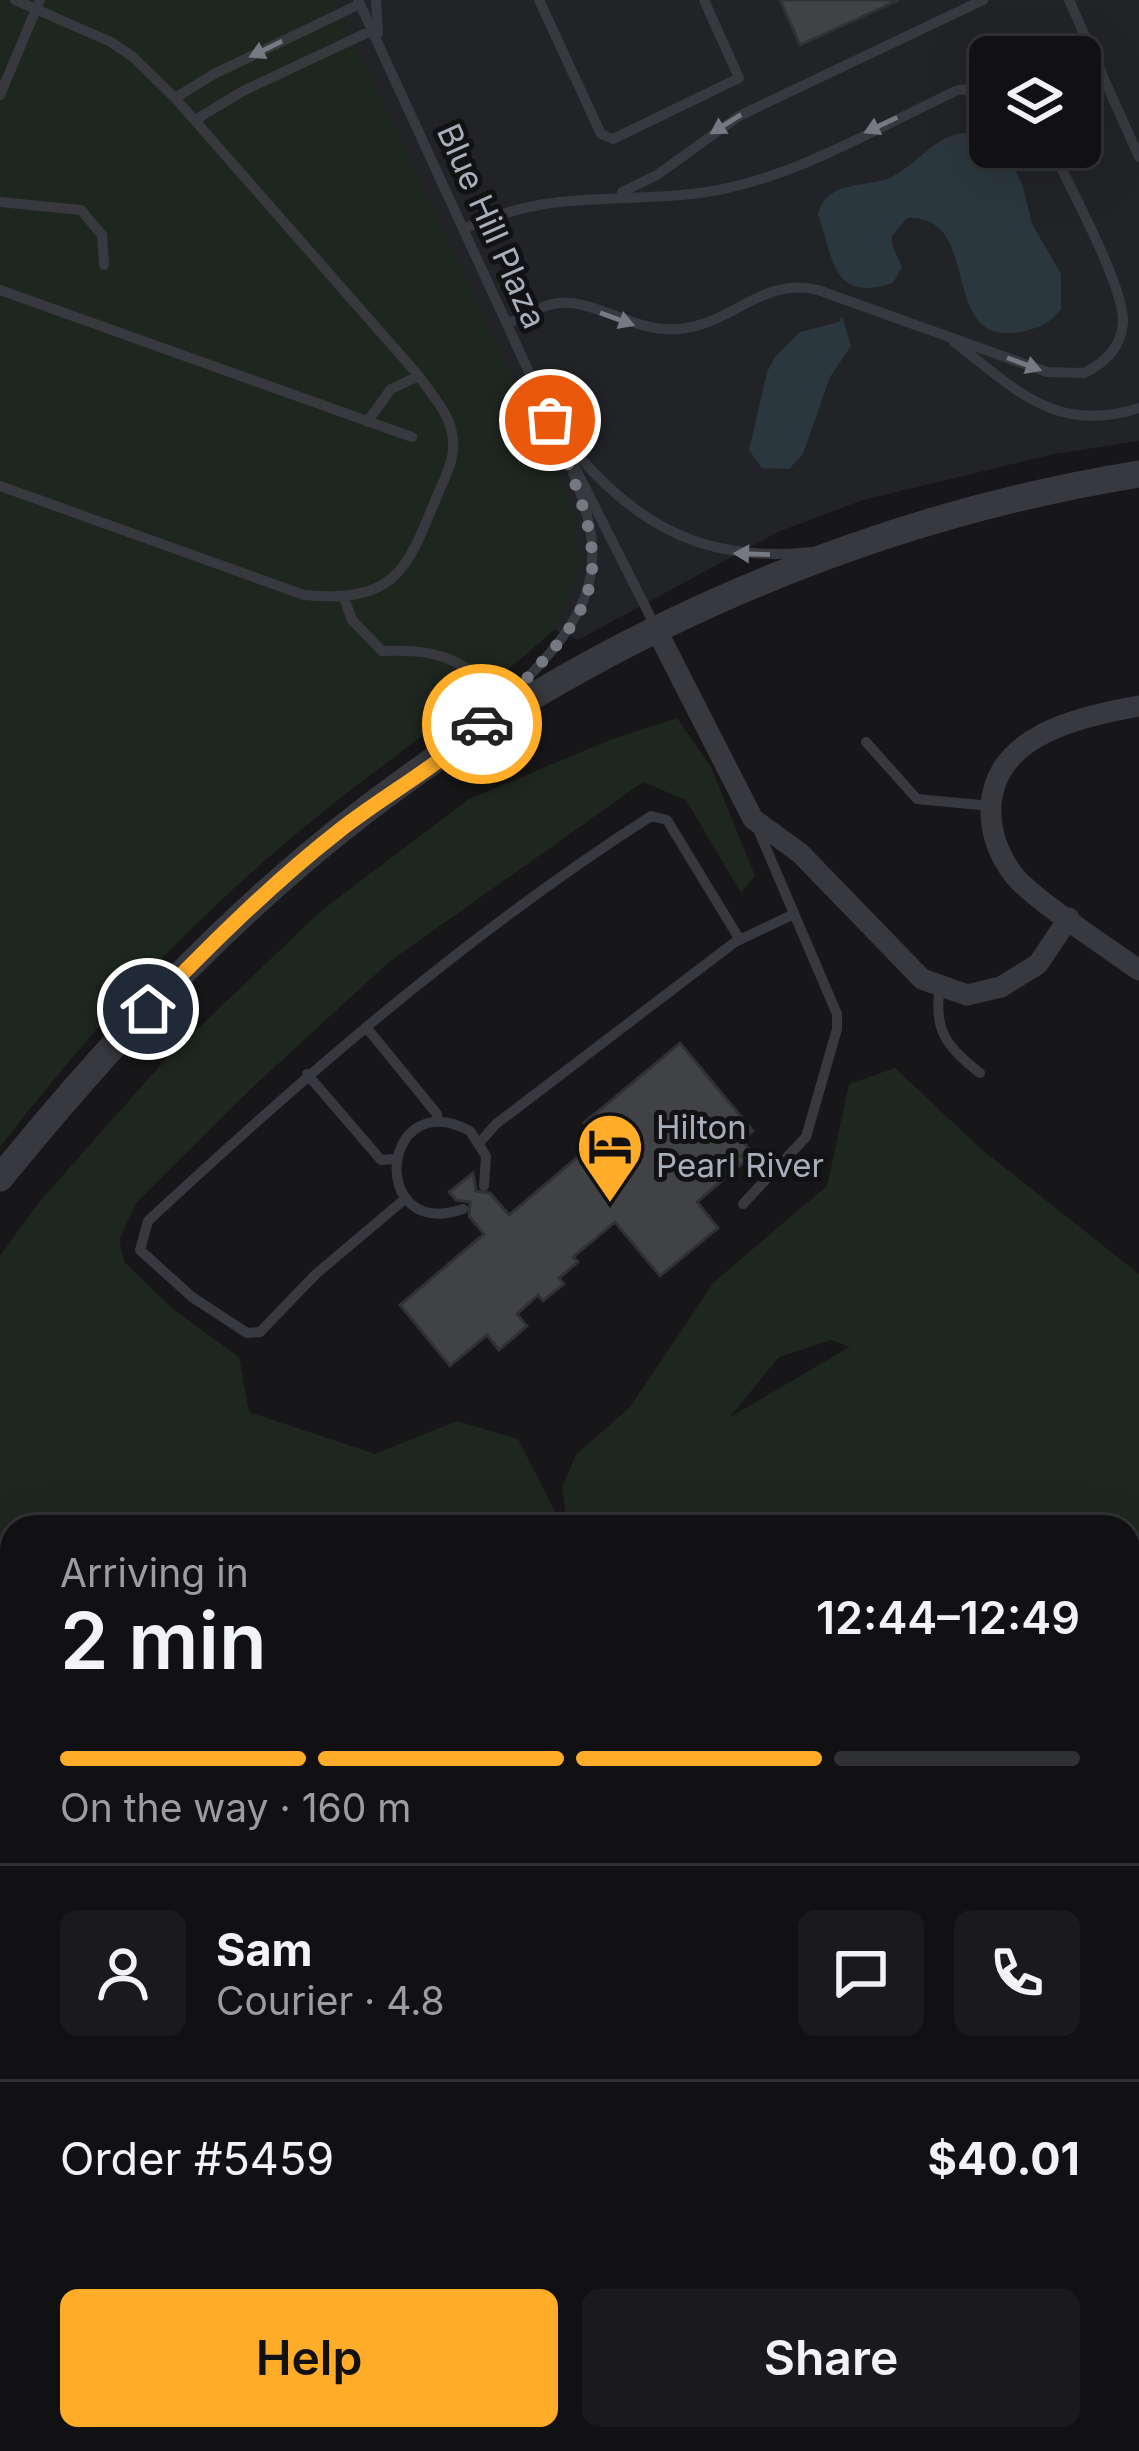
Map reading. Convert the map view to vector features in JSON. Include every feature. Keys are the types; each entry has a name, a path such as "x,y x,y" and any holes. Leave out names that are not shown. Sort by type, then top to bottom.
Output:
{"street":[{"path":"0,1178 114,1045 220,936 336,833 463,743 656,629 764,581 976,509 1139,474"},
{"path":"656,629 753,819 800,853 922,979 967,995 1001,987 1038,964 1069,918"},
{"path":"1135,958 1014,877 990,829 1000,766 1018,747 1053,730 1139,706"}],"lane":[{"path":"0,486 304,595 344,598 374,591 399,576 453,457 452,427 419,376 175,98 111,42 38,4 15,0"},
{"name":"Blue Hill Plaza","path":"376,0 384,54"},
{"path":"539,0 601,134 613,139 739,78 704,0"},
{"path":"593,198 643,184 739,116 982,0"},
{"path":"1070,0 1139,157"},
{"path":"175,98 359,2"},
{"name":"Blue Hill Plaza","path":"359,2 550,420 594,539 592,579 569,631 463,743"},
{"path":"0,95 38,4"},
{"path":"195,120 243,91 374,30"},
{"path":"230,67 243,91"},
{"path":"464,229 518,206 681,194 742,184 791,167 958,89 969,89"},
{"path":"507,324 554,304 569,303 638,327 679,329 718,320 767,292 793,285 1059,375 1096,368 1115,348 1123,319 1121,305 1060,168"},
{"path":"0,202 81,210 101,236 104,266"},
{"path":"0,290 412,437"},
{"path":"935,332 1010,389 1044,407 1097,416 1139,408"},
{"path":"367,422 391,388 419,376"},
{"name":"Blue Hill Plaza","path":"550,420 615,493 692,542 759,555 868,543"},
{"name":"Blue Hill Plaza","path":"550,420 656,629"},
{"path":"344,598 352,620 382,651 429,650 449,655 479,676 482,704 463,743"},
{"path":"866,742 917,799 991,806"},
{"path":"406,1198 316,1274 260,1332 247,1333 192,1297 140,1250 148,1221 307,1074 558,876 652,815 667,820 740,940"},
{"path":"743,1204 806,1137 837,1029 837,1014 753,819"},
{"path":"480,1142 496,1124 740,940 794,914"},
{"path":"940,987 935,1015 944,1041 980,1072"},
{"path":"366,1028 438,1121"},
{"path":"307,1074 380,1160 394,1159"},
{"path":"463,1209 433,1214 406,1198 398,1186 394,1159 413,1131 438,1121 456,1124 480,1142 486,1156 484,1186"}],"shaded area":[{"path":"0,0 335,0 571,502 577,553 569,597 554,630 327,809 214,907 103,1022 0,1147"},
{"path":"281,0 1139,0 1139,441 1054,454 863,500 778,532 578,640 548,627"},
{"path":"969,134 969,168 1014,168 1023,186 1032,224 1061,274 1061,309 1038,327 994,331 978,320 946,236 931,222 907,218 892,236 902,267 893,283 857,287 846,282 832,261 818,215 829,196 889,178 952,136"},
{"path":"842,316 851,346 830,377 803,454 789,469 762,468 749,450 767,372 800,332 839,322"},
{"path":"677,718 711,767 755,876 741,893 686,800 643,782 389,962 136,1203 119,1240 125,1263 173,1309 239,1357 249,1412 375,1454 457,1421 518,1439 556,1515 0,1515 0,1256 40,1201 165,1060 321,911 469,799 610,740"},
{"path":"895,1068 981,1149 1139,1274 1139,1515 566,1515 562,1487 576,1455 630,1407 714,1282 827,1186 849,1084","holes":["831,1340 850,1347 730,1417 779,1357"]}],"building":[{"path":"780,0 899,0 800,45"},
{"name":"Hilton Pearl River","path":"680,1043 753,1131 742,1140 749,1149 741,1156 745,1161 697,1202 718,1228 660,1276 615,1222 573,1257 578,1262 559,1278 564,1284 543,1301 538,1295 517,1314 527,1326 499,1350 487,1335 450,1366 400,1305 484,1234 469,1216 470,1202 456,1200 449,1192 473,1173 476,1191 490,1193 509,1215 598,1140 584,1123"}],"way so far":[{"path":"482,724 569,631 592,579 595,560 590,518 550,420"}],"place":[{"name":"Hilton Pearl River","path":"610,1205"}],"route":[{"path":"148,1009 297,866 482,724"}]}
